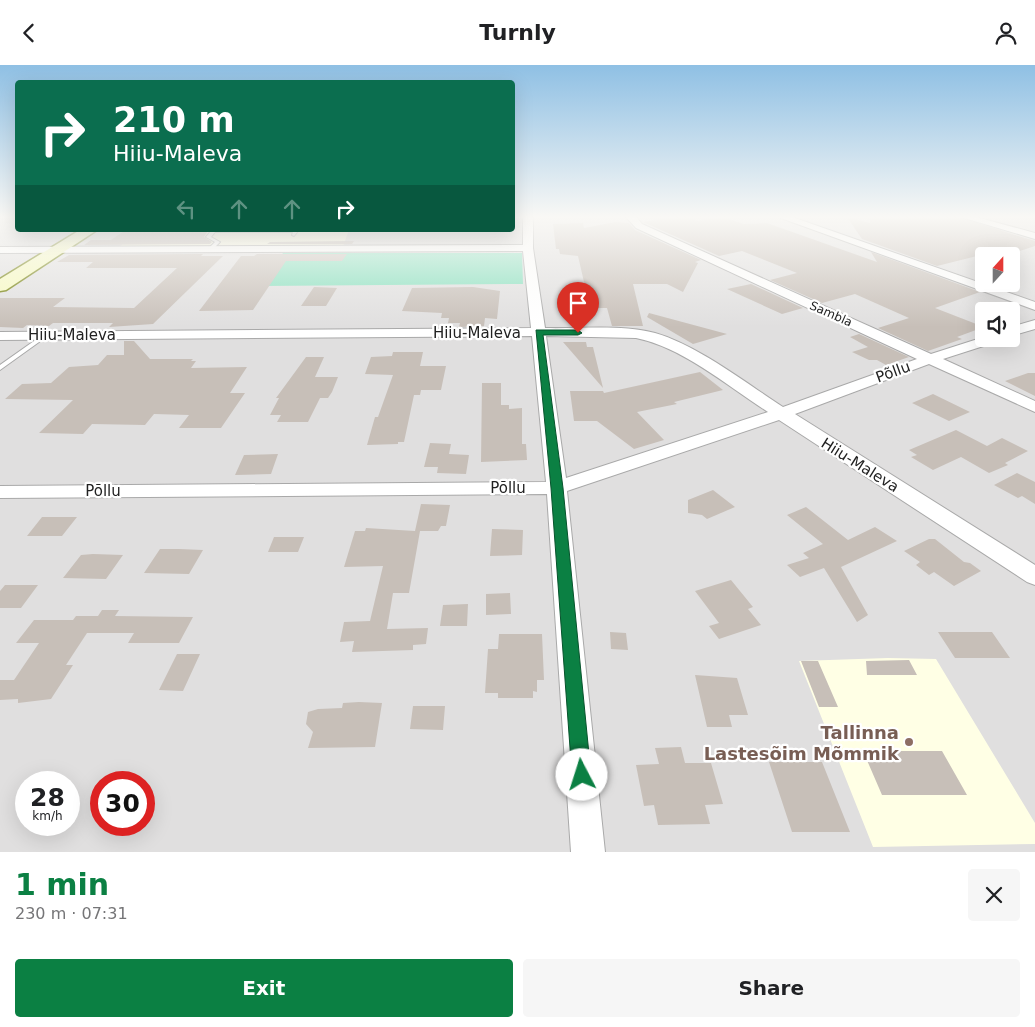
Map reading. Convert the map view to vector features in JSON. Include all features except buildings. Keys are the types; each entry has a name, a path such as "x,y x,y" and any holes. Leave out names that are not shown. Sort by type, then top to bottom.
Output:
{"street":[{"path":"0,286 51,254"},
{"path":"529,254 557,488 588,852"},
{"name":"Sambla","path":"700,254 1035,407"},
{"path":"888,254 1035,305"},
{"path":"1020,329 1035,324"},
{"name":"Hiiu-Maleva","path":"0,336 539,332 636,334 652,337 681,349 1035,576"},
{"name":"Põllu","path":"0,492 557,488 780,414 975,344"}],"lane":[{"path":"0,368 44,336"}],"shaded area":[{"path":"0,254 975,254 975,293 1020,293 1020,254 1035,254 1035,852 0,852"},
{"name":"Tallinna Lastesõim Mõmmik","path":"888,658 936,659 1035,823 1035,844 873,847 799,661"}],"green space":[{"path":"282,254 522,254 523,284 260,286"}],"place":[{"name":"Tallinna Lastesõim Mõmmik","path":"909,742"}],"route":[{"path":"578,333 539,332 557,488 582,775"}]}
